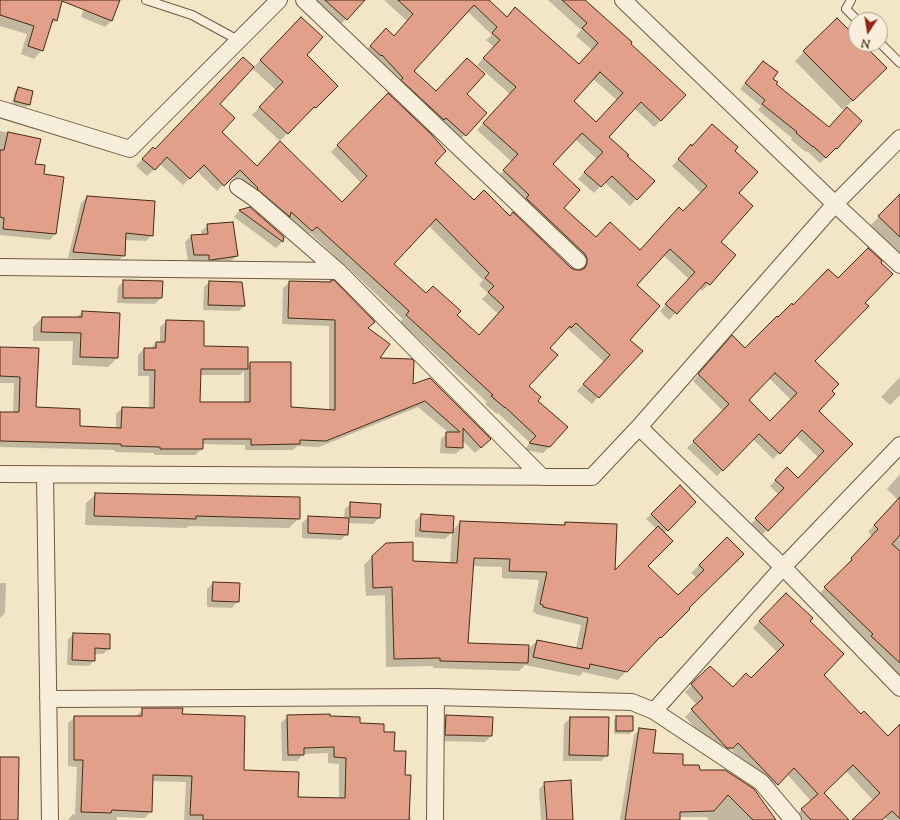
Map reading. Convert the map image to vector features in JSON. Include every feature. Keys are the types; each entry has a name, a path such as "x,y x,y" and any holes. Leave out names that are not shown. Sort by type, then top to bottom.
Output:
{"street":[{"path":"0,109 130,149 279,0"},
{"path":"304,0 578,261"},
{"path":"622,0 900,265"},
{"path":"0,474 592,477 639,427 835,204 900,138"},
{"path":"238,187 254,198 338,271 542,476"},
{"path":"0,267 338,271"},
{"path":"639,427 783,567 900,688"},
{"path":"654,711 783,567 900,445"},
{"path":"45,474 50,820"},
{"path":"48,699 436,697 632,702 654,711 761,782 793,820"},
{"path":"435,820 436,697"}],"lane":[{"path":"146,0 192,14 238,40"},
{"path":"849,12 846,9 851,0"},
{"path":"888,51 900,63"}],"building":[{"path":"0,0 120,0 112,21 62,1 57,21 53,19 43,51 28,46 34,26 0,15"},
{"path":"325,0 365,0 347,20"},
{"path":"398,0 489,0 507,17 515,7 579,64 598,43 582,28 587,23 562,0 585,0 632,42 631,44 686,95 661,121 641,102 609,137 629,155 627,156 655,181 637,200 612,176 601,187 584,172 603,152 582,133 553,164 580,190 564,208 596,237 610,222 640,250 679,207 683,211 707,186 678,159 712,124 738,147 735,151 758,172 739,193 753,206 721,242 736,255 710,285 706,282 677,314 665,304 695,272 670,249 637,285 660,306 630,340 643,351 599,398 583,384 610,355 576,323 571,328 570,326 550,348 558,355 529,386 541,397 538,401 568,427 550,447 529,443 536,436 491,396 493,395 406,315 409,311 317,227 312,231 291,212 290,217 257,189 258,188 240,170 224,186 204,165 190,179 167,157 155,170 142,159 153,147 155,149 243,57 254,67 220,104 235,118 222,132 257,166 280,141 342,202 367,176 337,145 388,93 430,133 446,151 435,163 474,200 484,190 510,216 513,212 571,268 581,270 585,268 587,258 585,254 526,198 529,195 503,170 518,154 483,123 516,87 483,58 500,40 492,33 497,27 474,5 414,71 436,91 467,58 485,74 467,94 487,113 466,136 446,118 444,120 401,80 403,78 382,55 381,56 370,46 386,28 394,36 413,14","holes":["600,72 623,93 596,122 574,101","436,219 489,273 485,278 494,286 488,292 504,307 479,335 457,315 461,311 433,286 426,293 394,264"]},
{"path":"301,17 323,37 307,55 338,86 316,108 314,107 288,134 259,107 283,82 260,60"},
{"path":"837,18 848,29 848,52 871,52 887,68 853,101 803,51"},
{"path":"763,61 778,72 773,79 778,82 776,84 829,127 847,107 862,121 837,149 836,148 826,158 762,104 765,100 745,83"},
{"path":"18,87 33,91 30,105 14,101"},
{"path":"8,132 41,139 35,164 45,165 44,174 64,177 56,234 3,229 4,218 0,217 0,150 4,150"},
{"path":"900,194 900,237 878,216"},
{"path":"87,196 155,201 153,236 126,233 125,256 73,252"},
{"path":"250,207 284,237 283,242 239,210"},
{"path":"233,222 238,256 209,260 209,255 194,255 191,235 208,234 207,224"},
{"path":"868,248 893,274 865,303 869,306 815,361 839,384 832,391 835,394 819,411 853,444 768,531 755,518 784,488 775,480 787,467 798,478 824,451 802,430 780,454 759,434 723,471 693,441 729,404 698,374 732,335 745,348 777,316 778,317 792,303 793,305 828,269 838,278","holes":["775,373 797,393 770,421 749,400"]},
{"path":"123,280 163,281 162,298 123,298"},
{"path":"331,280 334,280 375,322 368,328 390,344 380,358 412,359 414,361 413,384 430,378 491,439 481,448 463,428 463,448 446,447 446,432 460,432 425,401 326,441 300,440 300,444 251,445 251,439 203,439 203,449 160,449 160,447 121,446 121,444 0,441 0,412 19,412 20,377 0,376 0,347 39,348 36,407 80,409 80,426 121,428 122,407 154,408 155,370 144,370 144,348 156,348 156,342 165,342 166,320 204,321 204,346 248,347 248,369 201,369 200,402 250,402 250,362 291,362 291,407 335,410 335,320 288,318 289,281 331,282"},
{"path":"209,281 242,282 245,306 208,305"},
{"path":"82,311 120,313 118,358 80,357 81,333 41,332 42,317 82,317"},
{"path":"680,485 696,502 668,531 651,514"},
{"path":"95,493 300,497 300,519 196,516 196,519 94,516"},
{"path":"900,497 900,535 892,544 900,551 900,663 871,636 873,634 824,587 852,560 851,558 878,529 874,525"},
{"path":"350,502 381,504 380,518 350,517"},
{"path":"421,514 454,516 453,533 420,531"},
{"path":"308,516 349,518 348,535 308,533"},
{"path":"460,521 565,525 565,522 617,524 615,570 658,526 673,541 648,566 678,595 704,570 699,565 727,537 744,554 661,638 660,637 627,672 590,664 589,669 533,657 537,640 582,649 588,618 543,607 543,605 540,604 547,572 509,571 510,559 474,558 468,643 529,645 528,663 440,661 440,658 394,659 392,587 373,588 372,556 386,543 413,542 413,561 457,563"},
{"path":"213,582 240,583 239,602 212,601"},
{"path":"786,593 813,618 810,621 844,654 824,675 861,714 864,711 888,736 900,724 900,819 892,811 882,820 852,820 880,793 853,765 824,793 849,820 811,820 801,809 818,794 794,768 778,785 738,743 733,748 727,748 691,709 703,698 691,684 710,666 733,687 746,673 751,678 784,645 759,621"},
{"path":"73,633 110,634 110,649 95,648 95,661 72,660"},
{"path":"142,708 183,708 182,714 245,716 244,770 299,772 298,797 345,798 346,758 334,757 334,747 304,748 304,755 288,755 287,715 330,714 330,716 360,717 360,723 384,724 384,732 395,732 394,751 406,751 405,775 411,775 409,820 203,820 203,815 190,815 192,776 153,775 152,812 112,810 111,813 81,812 83,760 74,760 74,716 142,716"},
{"path":"446,715 493,717 492,736 445,735"},
{"path":"616,716 633,716 633,731 616,731"},
{"path":"570,717 609,717 608,756 569,755"},
{"path":"639,728 656,730 653,753 683,754 683,765 699,765 700,770 725,770 754,789 776,820 753,820 728,795 714,811 680,812 680,820 625,820"},
{"path":"0,757 19,757 18,820 0,820"},
{"path":"571,780 573,820 547,820 544,782"}]}
